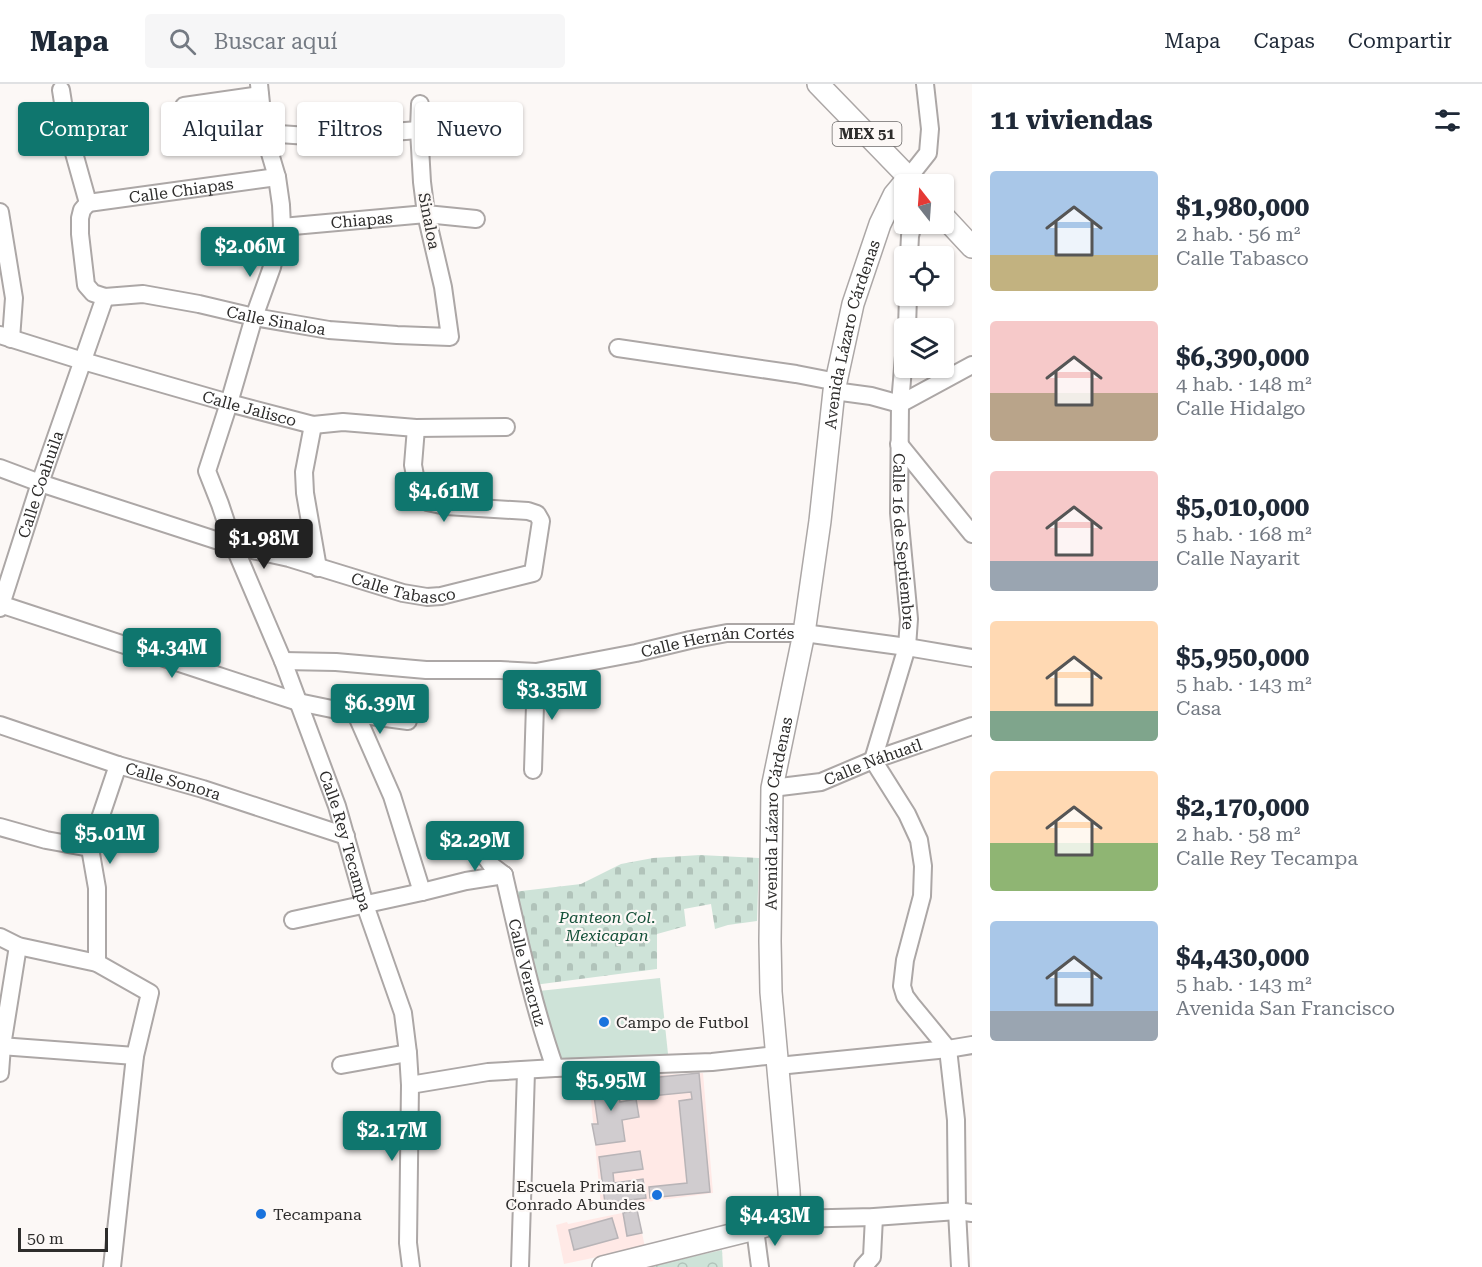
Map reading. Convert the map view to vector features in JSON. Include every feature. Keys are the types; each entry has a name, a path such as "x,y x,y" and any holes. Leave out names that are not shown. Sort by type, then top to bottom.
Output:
{"main road":[{"name":"MEX 51","path":"818,84 905,174"},
{"name":"Avenida Lázaro Cárdenas","path":"789,1219 789,1191 771,992 772,788 804,633 836,387 853,304 880,224 894,195"},
{"name":"Avenida Lázaro Cárdenas","path":"880,224 894,214"},
{"path":"954,228 972,247"},
{"path":"603,1267 633,1263 789,1219"}],"street":[{"path":"916,174 928,153 930,129 925,84"},
{"path":"62,90 67,128 88,203 82,210 80,218 86,285 93,293 105,297 83,362"},
{"path":"203,102 260,90"},
{"path":"285,134 323,137 415,130"},
{"name":"Calle Rey Tecampa","path":"271,156 277,177 282,227 272,267 254,317 207,471 234,546 283,661 337,806 365,905 403,1013 410,1085 408,1243 411,1267"},
{"name":"Sinaloa","path":"420,156 426,214 443,287 450,337"},
{"name":"Calle Chiapas","path":"88,203 277,177"},
{"path":"0,212 14,298 5,337"},
{"name":"Chiapas","path":"282,227 426,214 476,219"},
{"name":"Calle Sinaloa","path":"105,297 143,294 329,330 450,337"},
{"name":"Calle Jalisco","path":"5,337 83,362 313,425 343,422 416,428 506,427"},
{"path":"618,348 796,374 900,404 972,365"},
{"name":"Calle Coahuila","path":"0,606 83,362"},
{"name":"Calle 16 de Septiembre","path":"873,760 907,646 909,619 899,513 902,378"},
{"path":"313,425 304,472 305,493 318,568"},
{"name":"Calle Tabasco","path":"0,468 234,546 289,558 403,593 427,597 441,596 533,573 541,521 537,514 528,511 446,506 427,502 417,486 413,465 416,428"},
{"path":"899,444 972,534"},
{"path":"0,606 298,702 356,714 408,721"},
{"name":"Calle Hernán Cortés","path":"283,661 336,662 426,670 536,672 727,633 804,633 907,646 972,658"},
{"path":"533,770 536,672"},
{"path":"356,714 392,796 422,892"},
{"name":"Calle Sonora","path":"0,725 118,765 203,789 346,836"},
{"name":"Calle Náhuatl","path":"772,788 820,782 873,760 972,726"},
{"path":"873,760 908,814 919,840 923,866 922,896 905,960 902,986 905,996 948,1048 964,1212 960,1267"},
{"path":"97,963 97,888 90,848 118,765"},
{"path":"0,826 46,840 90,848"},
{"path":"474,841 492,866 504,875"},
{"path":"292,920 466,881 504,875"},
{"name":"Calle Veracruz","path":"504,875 542,1029 555,1068"},
{"path":"0,937 18,946 97,963 150,993 135,1056 112,1267"},
{"path":"0,1073 1,1046 18,946"},
{"path":"410,1085 488,1072 777,1060 972,1045"},
{"path":"1,1046 135,1056"},
{"path":"341,1065 408,1053"},
{"path":"520,1267 526,1071"},
{"path":"789,1219 964,1212"},
{"path":"862,1267 872,1257 874,1217"},
{"path":"755,1229 760,1267"}],"shaded area":[{"path":"703,1073 713,1193 601,1208 589,1078"},
{"path":"637,1210 645,1247 564,1264 556,1225"}],"green space":[{"name":"Panteon Col. Mexicapan","path":"700,855 759,858 757,921 715,929 711,904 684,909 686,926 657,934 657,969 534,985 513,892 581,884 621,864 653,858"},
{"name":"Campo de Futbol","path":"660,978 668,1054 548,1067 539,991"},
{"path":"722,1250 723,1267 647,1267"}],"building":[{"path":"699,1073 710,1192 650,1198 649,1187 687,1183 679,1101 692,1099 691,1092 631,1098 630,1080"},
{"path":"616,1078 620,1102 636,1099 639,1117 622,1120 625,1141 596,1145 592,1124 598,1124 592,1082"},
{"path":"640,1151 643,1169 613,1173 614,1183 643,1179 646,1198 605,1203 599,1157"},
{"path":"637,1210 642,1233 627,1236 623,1213"},
{"path":"612,1218 618,1238 574,1250 569,1230"}],"place":[{"name":"Campo de Futbol","path":"604,1022"},
{"name":"Escuela Primaria Conrado Abundes","path":"657,1195"},
{"name":"Tecampana","path":"261,1214"}]}
